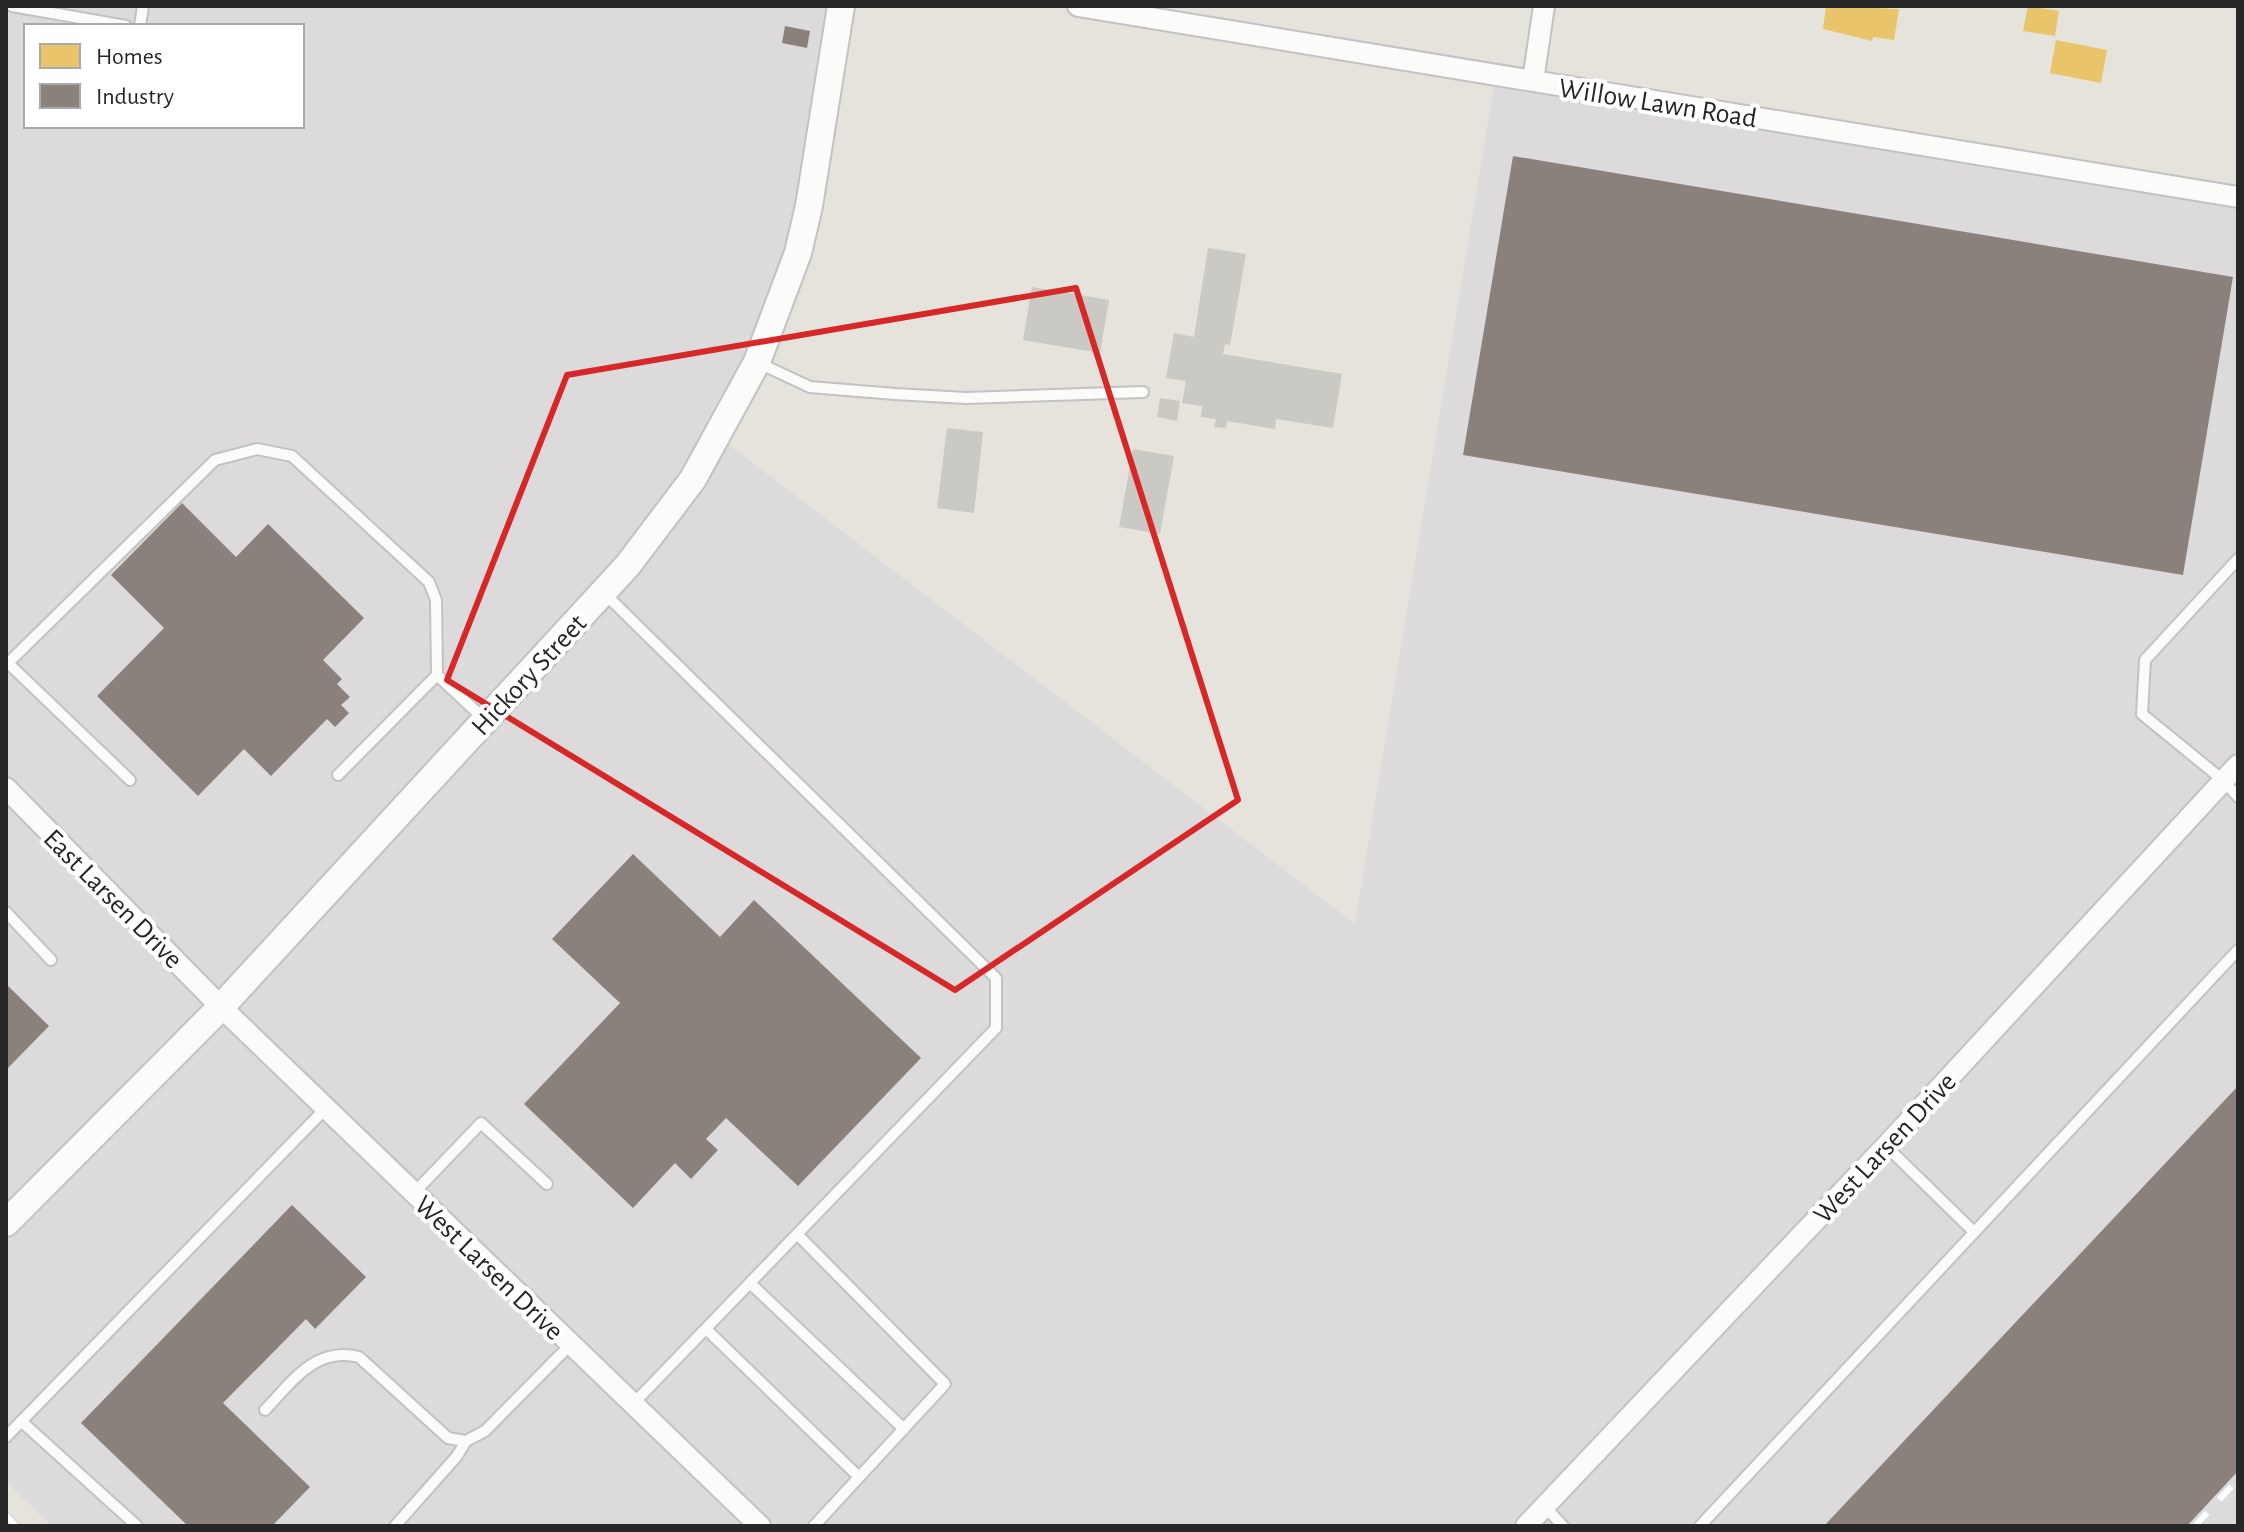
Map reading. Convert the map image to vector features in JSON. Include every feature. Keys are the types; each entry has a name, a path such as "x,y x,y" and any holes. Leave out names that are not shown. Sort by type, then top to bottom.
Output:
{"street":[{"name":"Hickory Street","path":"6,1223 221,1007 603,592 693,479 757,362 787,285 804,227 841,6"},
{"name":"Willow Lawn Road","path":"1078,6 2238,197"},
{"path":"1533,81 1544,6"},
{"name":"West Larsen Drive","path":"1526,1526 1886,1146 2238,765"},
{"name":"East Larsen Drive","path":"6,790 221,1007"},
{"name":"West Larsen Drive","path":"221,1007 757,1525"}],"lane":[{"path":"18,7 115,24"},
{"path":"757,362 810,387 866,392 966,398 1143,392"},
{"path":"130,780 7,664 215,460 257,449 292,456 429,582 436,600 437,675 338,775"},
{"path":"2238,559 2145,660 2142,714 2224,781 2238,797"},
{"path":"603,592 996,978 996,1028 633,1404"},
{"path":"437,675 486,720"},
{"path":"6,912 51,960"},
{"path":"1700,1526 2238,950"},
{"path":"6,1437 326,1108"},
{"path":"414,1193 481,1123 547,1184"},
{"path":"1886,1146 1974,1232"},
{"path":"798,1235 945,1384 814,1526"},
{"path":"751,1284 904,1429"},
{"path":"706,1329 859,1477"},
{"path":"395,1526 457,1456 466,1441 485,1431 571,1344"},
{"path":"265,1410 311,1363 344,1353 359,1357 448,1438 466,1441"},
{"path":"21,1421 137,1526"},
{"path":"1545,1507 1563,1526"}],"highlighted area":[{"path":"1076,288 1238,800 955,990 447,680 567,375"}],"shaded area":[{"path":"6,6 841,6 809,206 719,437 1355,924 1496,74 2238,197 2238,1526 52,1526 6,1481"}],"building: Homes":[{"path":"1826,6 1899,9 1894,40 1873,37 1872,41 1823,29"},
{"path":"2028,6 2059,11 2055,36 2023,31"},
{"path":"2056,40 2107,50 2101,83 2050,73"}],"building: Industry":[{"path":"785,26 810,31 807,48 782,43"},
{"path":"1513,156 2233,277 2183,575 1463,455"},
{"path":"182,503 236,557 268,524 364,618 323,660 342,679 337,684 350,697 341,705 349,713 335,727 327,719 271,776 244,749 198,796 97,696 164,628 111,575"},
{"path":"633,854 720,937 754,900 921,1058 798,1186 726,1118 706,1139 718,1150 691,1179 675,1163 633,1208 524,1104 620,1003 552,939"},
{"path":"6,984 49,1026 6,1070"},
{"path":"2238,1086 2238,1471 2187,1526 1824,1526"},
{"path":"292,1205 366,1277 315,1329 306,1319 223,1403 310,1487 272,1526 188,1526 81,1423"}],"building: Other":[{"path":"1208,248 1246,254 1230,345 1225,344 1223,354 1342,374 1333,428 1276,419 1275,429 1227,421 1226,428 1214,427 1216,419 1201,417 1202,406 1182,403 1186,381 1166,378 1174,333 1194,337"},
{"path":"1032,287 1109,300 1100,353 1023,340"},
{"path":"1160,398 1180,401 1177,421 1157,417"},
{"path":"947,428 983,432 974,513 937,508"},
{"path":"1133,449 1174,456 1160,534 1119,527"}],"railway":[{"path":"2195,1526 2238,1479"},
{"path":"6,1516 16,1526"}]}
